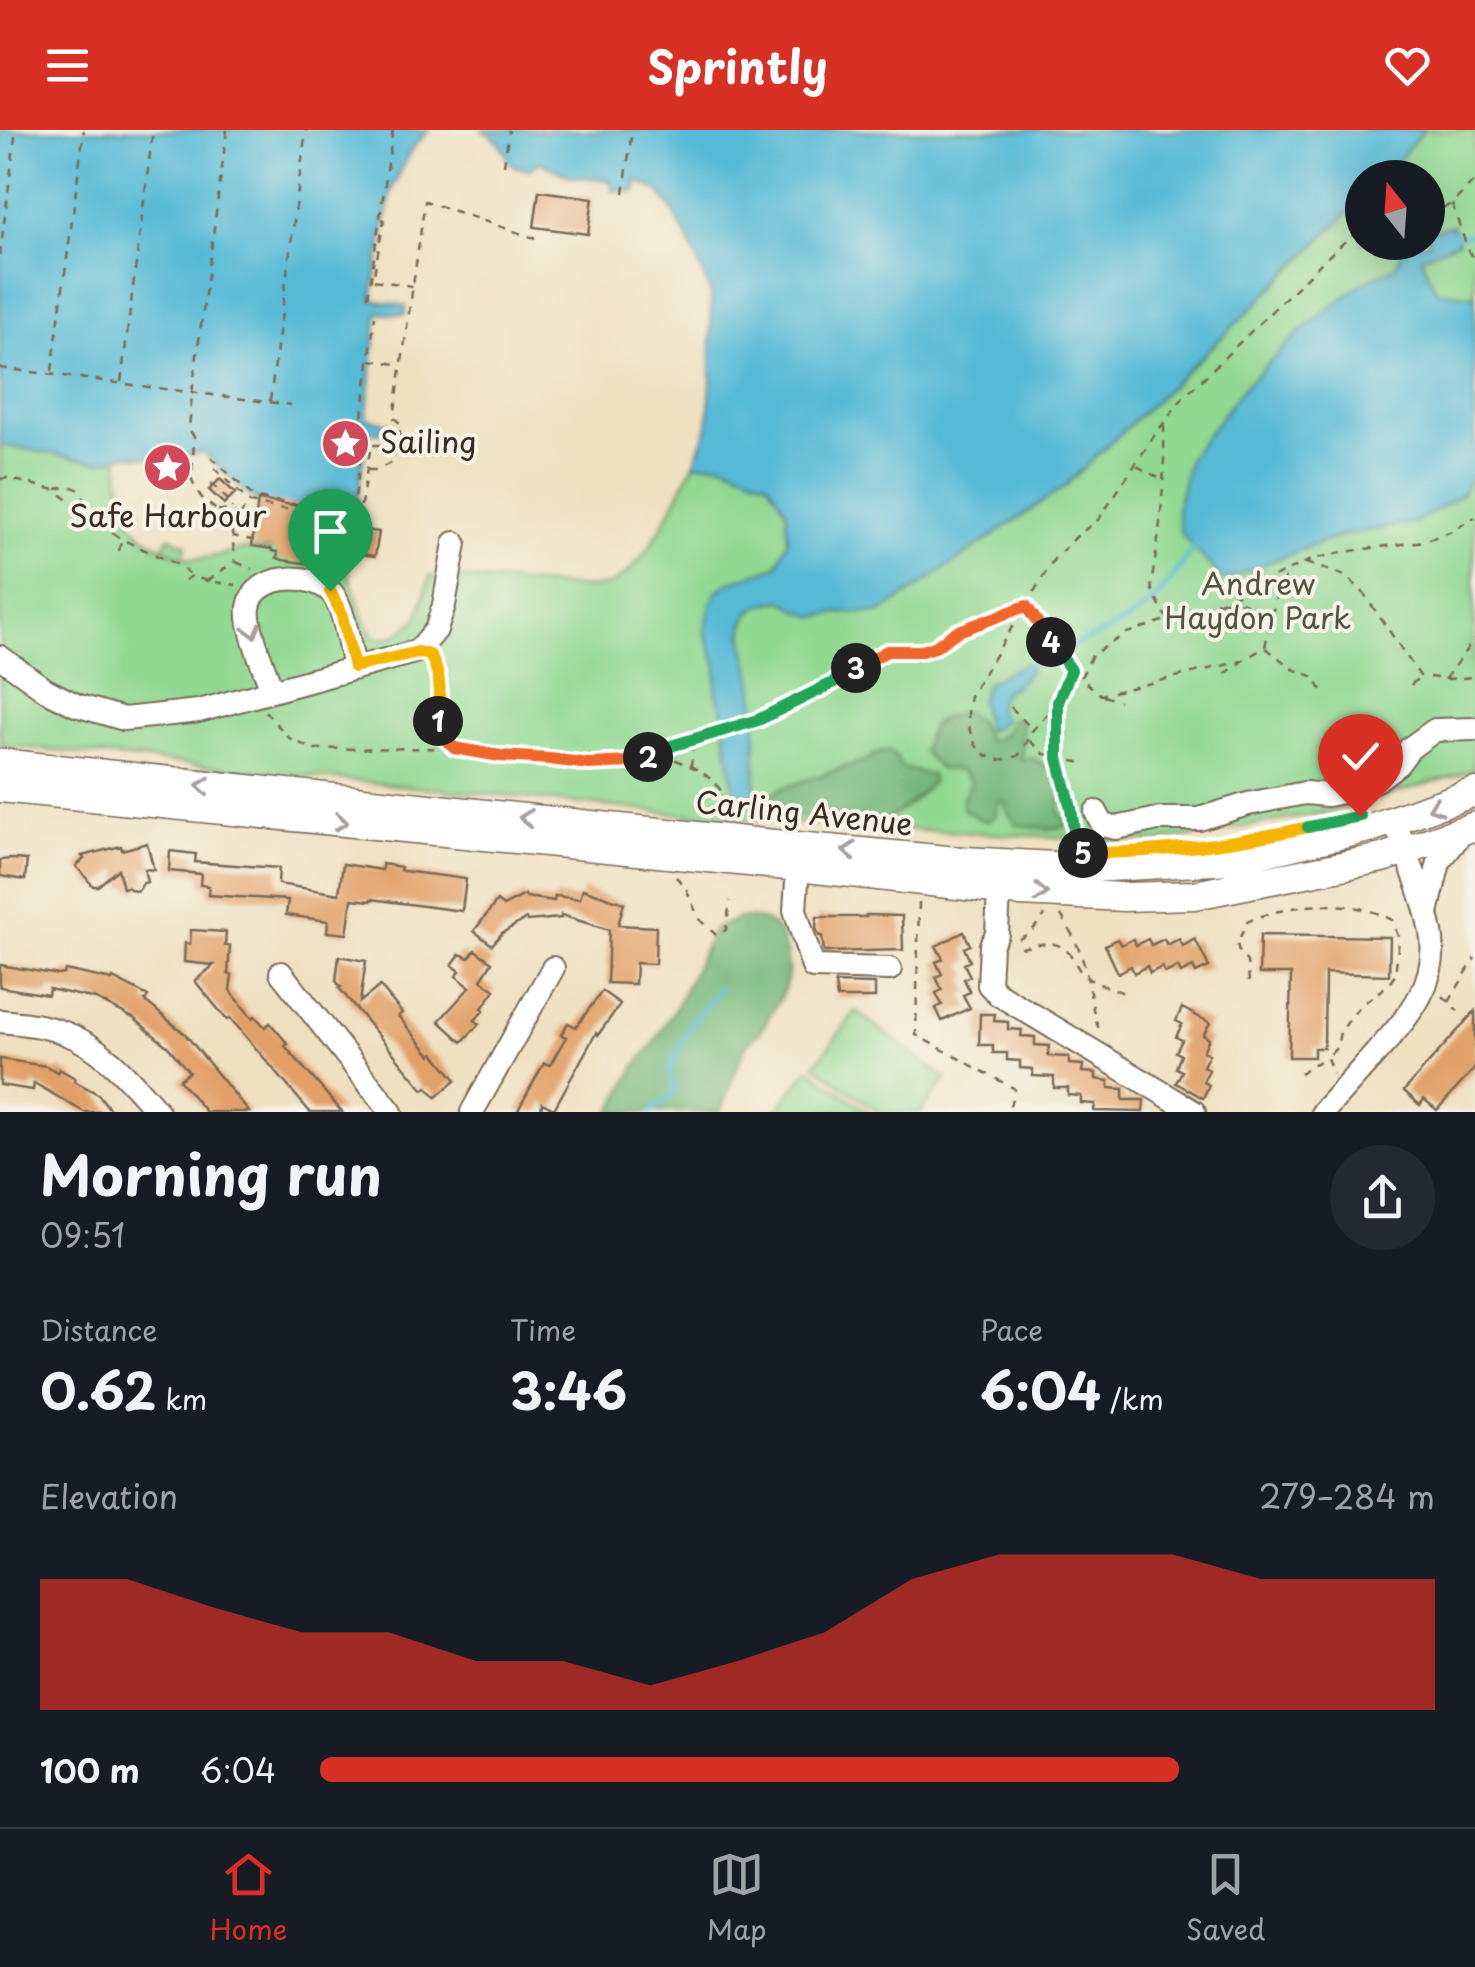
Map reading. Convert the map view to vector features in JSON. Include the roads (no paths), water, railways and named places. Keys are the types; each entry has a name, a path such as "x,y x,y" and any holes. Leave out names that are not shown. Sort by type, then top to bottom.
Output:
{"main road":[{"name":"Carling Avenue","path":"0,763 764,843 946,860 1092,868 1232,860 1395,821 1475,792"},
{"name":"Carling Avenue","path":"0,788 999,889 1124,897 1194,894 1382,858 1469,829"}],"street":[{"path":"0,657 46,690 76,705 124,719 198,711 418,652 436,630 451,577 455,543"},
{"path":"263,692 248,611 255,582 268,584 293,577 314,581 330,591 341,612 354,667"},
{"path":"1096,812 1102,824 1116,828 1158,818 1199,818 1248,804 1350,790 1378,780 1435,730 1475,729"},
{"path":"1323,1112 1408,1018 1427,982 1433,951 1427,913 1395,821"},
{"path":"1427,913 1439,862 1469,829"},
{"path":"798,867 795,910 813,967 890,968"},
{"path":"999,889 989,985 1194,1112"},
{"path":"472,1112 553,968"},
{"path":"282,973 391,1112"},
{"path":"0,1021 64,1033 95,1050 123,1072 158,1112"}],"water":[{"path":"0,130 429,130 410,151 391,192 372,300 406,306 405,315 378,313 366,418 395,425 395,432 367,432 355,516 254,500 203,452 168,459 126,455 99,462 0,445"},
{"path":"481,130 1424,130 1398,160 1345,160 1345,216 1064,487 881,613 816,617 783,600 750,612 743,636 756,702 756,798 750,804 734,793 716,691 717,666 705,632 716,593 726,584 777,566 788,541 786,509 768,482 721,463 694,464 708,426 711,294 689,241 659,191 637,181 635,191 613,191 610,180 570,176 540,162 530,169 517,167 497,140"},
{"path":"1453,225 1458,242 1445,247 1445,227"},
{"path":"1398,260 1422,260 1436,291 1475,296 1475,470 1461,495 1417,522 1346,535 1224,580 1181,534 1177,509 1189,458 1243,388 1297,335 1358,286 1396,266"},
{"path":"1025,663 1030,670 1016,686 1004,691 997,707 1004,721 987,731 980,701 986,683"}],"waterway":[{"path":"1452,235 1474,235"},
{"path":"1021,669 1136,615 1162,591 1194,547"},
{"path":"652,1112 675,1091 670,1070 689,1026 719,988"}],"place":[{"name":"Sailing","path":"345,443"},
{"name":"Safe Harbour","path":"168,468"}],"park label":[{"name":"Andrew Haydon Park","path":"1258,602"}]}
